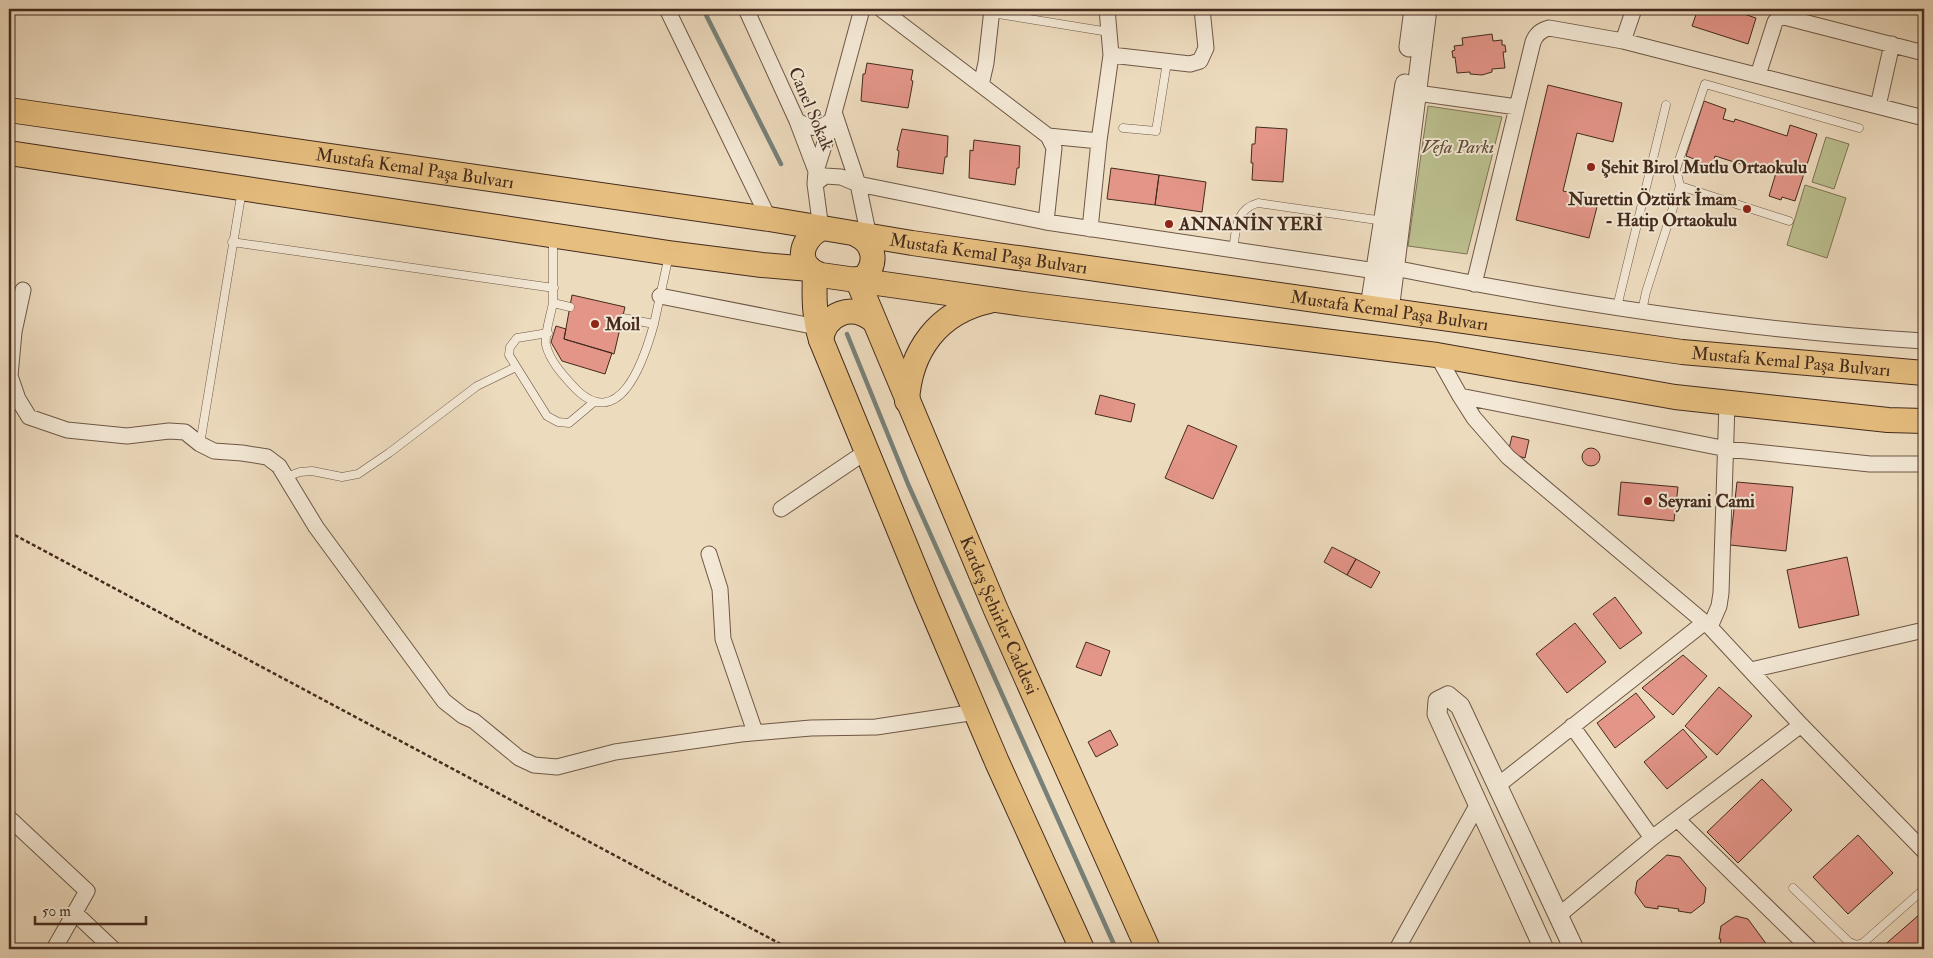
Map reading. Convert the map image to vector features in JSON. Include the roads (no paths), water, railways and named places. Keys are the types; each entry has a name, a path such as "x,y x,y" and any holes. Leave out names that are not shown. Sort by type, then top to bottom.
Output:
{"main road":[{"name":"Mustafa Kemal Paşa Bulvarı","path":"9,110 769,219 821,229"},
{"path":"9,153 669,253 812,271 859,280 868,271 873,258 870,246 863,236 821,229 810,236 804,246 803,258 812,271 819,334 976,712 1082,949"},
{"name":"Mustafa Kemal Paşa Bulvarı","path":"863,236 1682,352 1924,373"},
{"name":"Mustafa Kemal Paşa Bulvarı","path":"859,280 993,300 1437,355 1675,397 1888,420 1924,421"},
{"name":"Kardeş Şehirler Caddesi","path":"859,280 873,320 996,610 1148,949"},
{"path":"907,401 909,380 915,361 929,337 942,323 958,312 993,300"},
{"path":"819,334 822,333 829,321 840,313 854,311 867,315 873,320"}],"street":[{"path":"667,9 769,219"},
{"name":"Canel Sokak","path":"746,9 797,121 816,177 821,229"},
{"path":"862,9 816,177 841,177 858,184 1046,222 1232,250 1385,269 1540,296 1758,327 1924,341"},
{"path":"881,9 1048,136 1054,148 1046,222"},
{"path":"1090,229 1099,141 1111,55 1107,9"},
{"path":"1111,55 1190,64 1200,61 1206,48 1202,9"},
{"path":"1385,269 1384,221 1396,148 1414,9"},
{"path":"1380,309 1385,269 1416,93 1427,9"},
{"path":"1623,41 1634,9"},
{"path":"981,85 986,63 992,11"},
{"path":"1758,76 1775,22 1787,17 1924,53"},
{"path":"1474,284 1533,42 1539,32 1549,28 1623,41 1924,118"},
{"path":"1878,106 1892,44"},
{"path":"1416,93 1517,107"},
{"path":"797,121 811,128 822,128 833,116"},
{"path":"833,116 858,184 863,236"},
{"path":"1048,136 1099,141"},
{"path":"23,290 14,332 10,376 18,400 29,417 67,430 127,436 169,431 185,432 200,444 214,451 242,452 267,457 279,466 316,527 444,701 463,716 474,721 519,758 527,762 541,766 557,767 615,752 756,732 811,728 876,727 976,712"},
{"path":"660,296 819,334"},
{"path":"1437,355 1460,396 1485,431 1508,457 1708,624 1801,725 1924,851"},
{"path":"1460,396 1727,449 1870,464 1924,464"},
{"path":"1497,786 1572,726 1708,624 1719,606 1727,449 1727,402"},
{"path":"782,509 866,451"},
{"path":"710,554 720,589 723,639 756,732"},
{"path":"1751,670 1924,630"},
{"path":"1544,949 1437,714 1438,701 1448,696 1460,706 1574,949"},
{"path":"1558,916 1652,838 1801,725"},
{"path":"1572,726 1652,838"},
{"path":"1397,949 1478,804"},
{"path":"9,818 87,891 54,949"},
{"path":"1677,819 1810,949"},
{"path":"74,913 114,949"}],"lane":[{"path":"992,11 1109,32"},
{"path":"1123,128 1156,131 1167,62"},
{"path":"1642,311 1646,292 1680,186 1676,169 1705,84 1859,128"},
{"path":"1617,307 1666,105"},
{"path":"1680,186 1789,221"},
{"path":"200,444 242,189"},
{"path":"1232,250 1241,212 1258,203 1384,221"},
{"path":"553,235 554,288 546,343 552,359 582,396 594,402 609,401 621,394 634,379 646,353 669,253"},
{"path":"232,242 554,288"},
{"path":"553,303 570,307"},
{"path":"623,318 654,324"},
{"path":"548,333 517,338 512,342 509,355 547,416 568,424 594,402"},
{"path":"286,477 300,472 312,471 342,477 358,474 389,453 477,386 516,367"},
{"path":"1794,888 1849,942 1856,945 1863,943 1924,889"}],"waterway":[{"path":"703,9 781,164"},
{"path":"847,334 908,484 1116,949"}],"place":[{"name":"Şehit Birol Mutlu Ortaokulu","path":"1591,167"},
{"name":"Nurettin Öztürk İmam - Hatip Ortaokulu","path":"1747,209"},
{"name":"ANNANİN YERİ","path":"1169,224"},
{"name":"Moil","path":"595,324"},
{"name":"Seyrani Cami","path":"1648,501"}],"park label":[{"name":"Vefa Parkı","path":"1458,147"}]}
